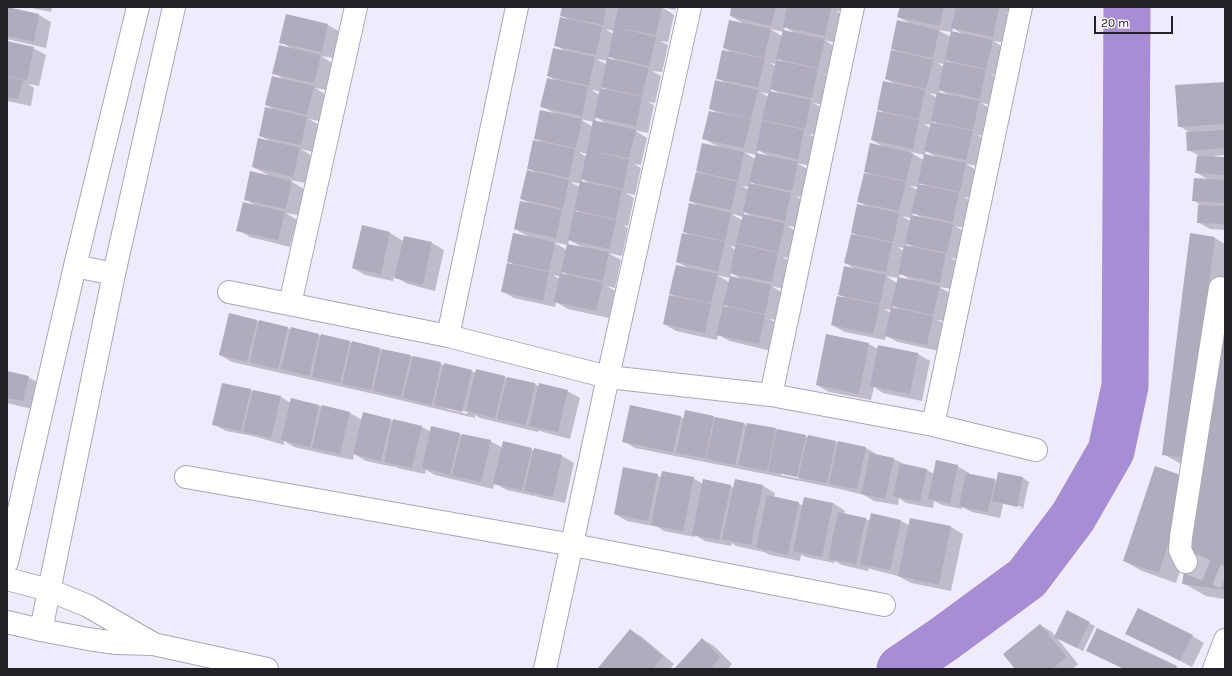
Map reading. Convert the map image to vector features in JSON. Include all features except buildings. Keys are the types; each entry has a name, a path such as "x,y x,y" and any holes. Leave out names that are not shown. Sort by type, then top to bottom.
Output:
{"street":[{"path":"7,562 75,266 138,7"},
{"path":"41,630 114,274 174,7"},
{"path":"290,304 356,7"},
{"path":"448,336 517,7"},
{"path":"545,669 690,7"},
{"path":"771,395 853,7"},
{"path":"933,425 1021,7"},
{"path":"75,266 114,274"},
{"path":"1186,562 1180,550 1181,537 1220,288"},
{"path":"229,292 448,336 608,377 771,395 933,425 1036,450"},
{"path":"186,477 572,545 884,605"},
{"path":"7,579 49,590 88,606 153,644"},
{"path":"7,622 41,630 109,642 153,644 267,669"},
{"path":"1214,669 1225,640"}],"waterway":[{"path":"900,669 944,639 1027,578 1073,517 1111,451 1125,386 1127,7"}],"tunnel":[{"path":"1186,562 1225,578"}]}
